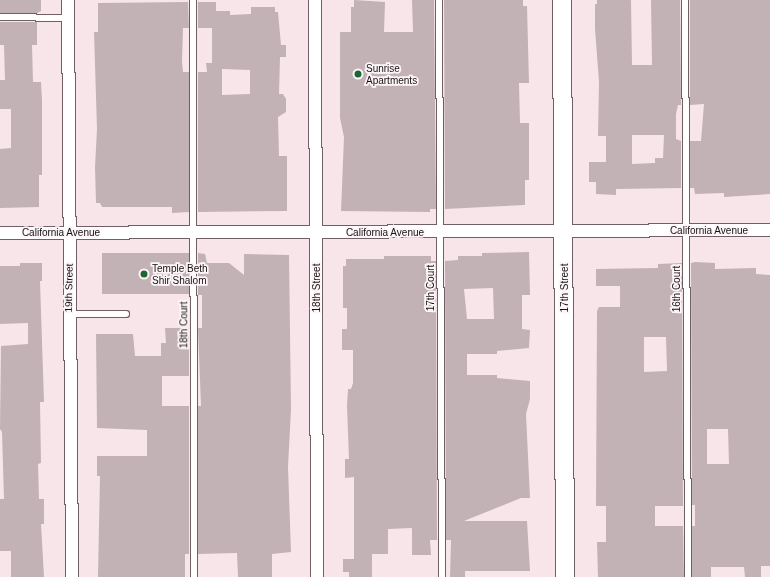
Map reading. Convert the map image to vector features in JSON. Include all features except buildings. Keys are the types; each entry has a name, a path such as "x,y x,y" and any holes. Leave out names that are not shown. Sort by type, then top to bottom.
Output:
{"street":[{"name":"19th Street","path":"68,0 71,234 69,314 72,577"},
{"name":"18th Street","path":"314,0 317,233 317,577"},
{"name":"17th Street","path":"562,0 565,233 565,577"},
{"name":"California Avenue","path":"0,233 565,233 770,230"}],"lane":[{"name":"18th Court","path":"193,0 194,577"},
{"name":"17th Court","path":"439,0 442,577"},
{"name":"16th Court","path":"686,0 688,577"},
{"path":"0,17 68,18"},
{"path":"69,314 126,314"}],"place":[{"name":"Sunrise Apartments","path":"358,74"},
{"name":"Temple Beth Shir Shalom","path":"144,274"}]}
